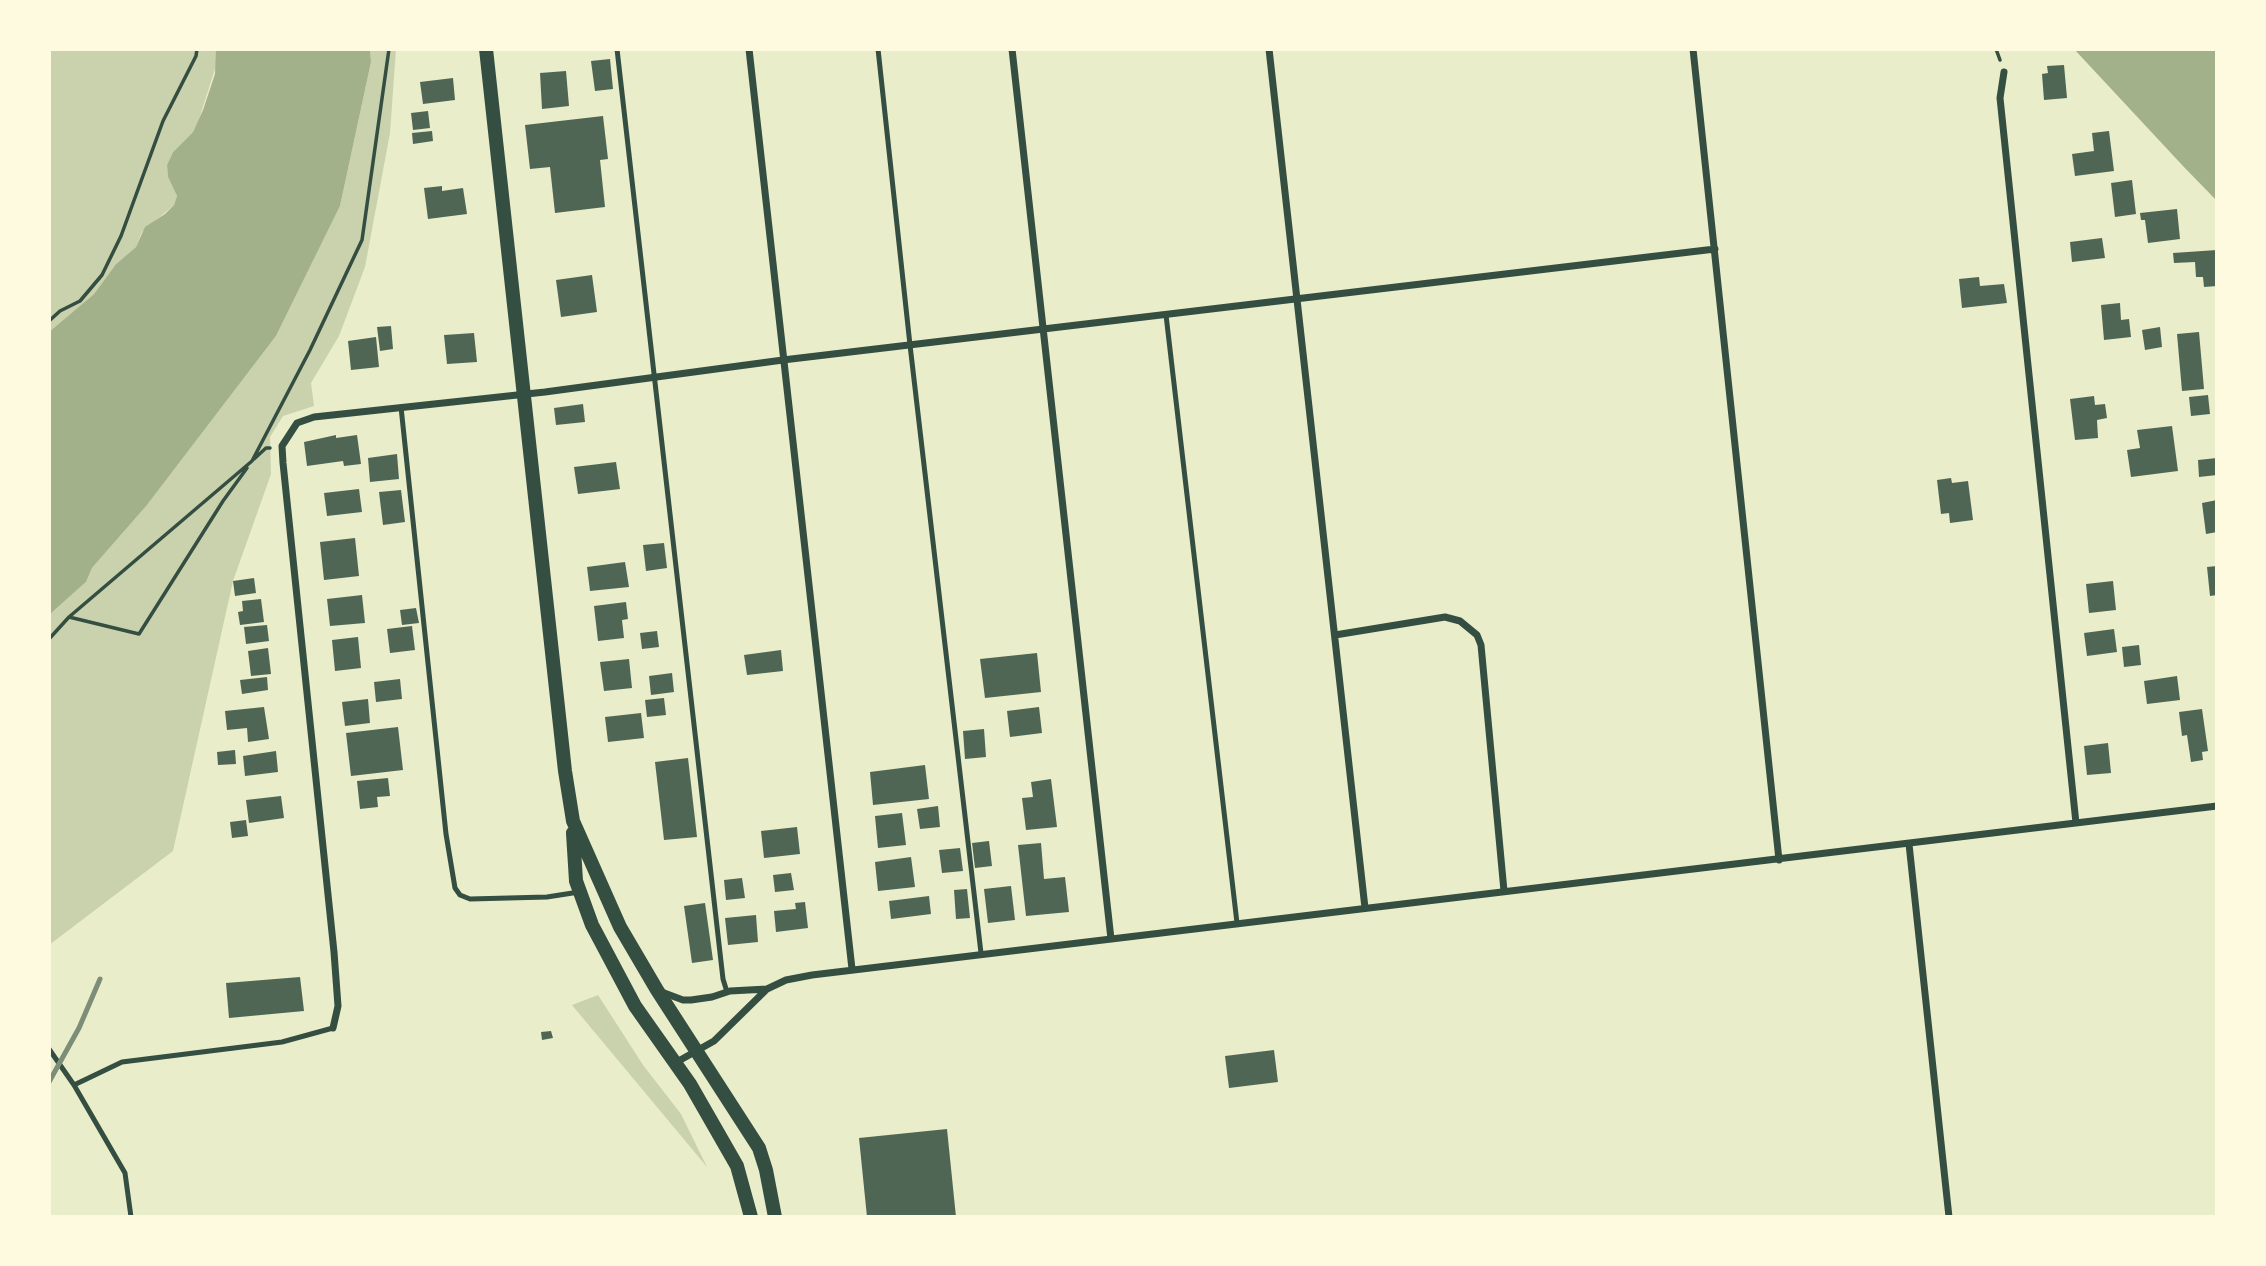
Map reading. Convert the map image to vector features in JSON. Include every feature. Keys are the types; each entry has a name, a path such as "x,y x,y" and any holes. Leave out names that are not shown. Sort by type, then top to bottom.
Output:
{"main road":[{"path":"486,49 579,892 612,965 642,1018 690,1084 737,1166 751,1217"},
{"path":"573,821 620,927 759,1149 775,1217"}],"street":[{"path":"749,49 852,969"},
{"path":"1012,49 1111,939"},
{"path":"1269,49 1365,908"},
{"path":"1693,49 1779,860"},
{"path":"2004,72 2000,98 2076,823"},
{"path":"332,1028 338,1006 334,952 282,446 297,423 401,407 524,394 783,360 1715,249"},
{"path":"1335,635 1445,617 1460,621 1477,635 1481,645 1504,891"},
{"path":"674,1064 714,1041 767,989 797,977 2217,806"},
{"path":"1909,844 1949,1217"},
{"path":"657,990 683,1000 756,988 767,989"}],"lane":[{"path":"617,49 723,979 727,992"},
{"path":"878,49 909,345 981,953"},
{"path":"1166,315 1237,923"},
{"path":"401,407 445,820 455,887 460,895 470,899 547,897 579,892"},
{"path":"74,1085 122,1062 282,1042 332,1028"},
{"path":"49,1049 74,1085 125,1173 131,1217"}],"path":[{"path":"49,321 60,311 80,301 102,275 117,245 163,121 197,49"},
{"path":"69,617 139,634 223,500 252,461 310,350 362,240 389,49"},
{"path":"49,639 69,617 266,448 282,446"}],"shaded area":[{"path":"49,49 216,49 216,66 193,132 173,152 167,165 168,177 177,196 174,205 142,232 136,247 116,264 94,294 49,332"},
{"path":"216,49 370,49 371,62 340,206 276,336 147,505 92,568 86,582 49,615 49,332 94,294 116,264 136,247 145,227 174,205 177,196 168,177 167,165 173,152 193,132 203,110 215,74"},
{"path":"370,49 396,49 390,133 365,267 339,336 311,383 314,406 283,416 270,437 271,474 233,581 173,851 49,945 49,615 86,582 92,568 147,505 276,336 340,206 371,62"},
{"path":"2074,49 2217,49 2217,201 2183,166"},
{"path":"598,995 643,1065 681,1114 707,1167 572,1005"}],"building":[{"path":"610,59 613,89 595,91 591,61"},
{"path":"2064,65 2067,98 2044,100 2042,74 2048,73 2047,66"},
{"path":"566,71 569,106 542,109 540,73"},
{"path":"453,78 455,100 423,104 420,82"},
{"path":"428,111 430,128 413,130 411,113"},
{"path":"603,116 608,159 600,160 605,207 555,213 550,167 530,169 525,125"},
{"path":"432,131 433,141 413,144 412,133"},
{"path":"2109,131 2114,171 2075,176 2072,154 2094,151 2092,133"},
{"path":"2132,180 2136,214 2115,217 2111,183"},
{"path":"442,186 442,191 463,188 467,214 428,219 424,188"},
{"path":"2177,209 2180,239 2148,243 2145,220 2141,220 2140,213"},
{"path":"2102,238 2105,258 2072,262 2070,242"},
{"path":"2217,250 2217,286 2204,287 2203,277 2196,277 2195,262 2174,263 2173,253"},
{"path":"592,275 597,312 561,317 556,280"},
{"path":"1979,277 1980,286 2004,284 2007,303 1962,308 1959,279"},
{"path":"2120,303 2121,320 2129,319 2131,337 2104,340 2101,305"},
{"path":"391,326 393,349 380,351 377,327"},
{"path":"2160,327 2162,347 2145,350 2142,330"},
{"path":"2199,332 2204,389 2182,391 2177,334"},
{"path":"474,333 477,362 447,364 444,335"},
{"path":"376,337 379,367 351,370 348,341"},
{"path":"2208,395 2210,414 2191,416 2189,397"},
{"path":"2094,396 2095,405 2105,404 2107,418 2097,420 2098,438 2075,440 2070,399"},
{"path":"583,404 585,422 556,425 554,408"},
{"path":"2172,426 2178,471 2131,477 2127,450 2140,448 2137,430"},
{"path":"336,435 336,438 357,435 361,464 344,466 343,461 307,466 304,442"},
{"path":"397,454 399,479 370,482 368,458"},
{"path":"2217,458 2217,475 2199,477 2198,460"},
{"path":"616,462 620,489 578,494 574,467"},
{"path":"1951,478 1952,483 1968,481 1973,520 1950,523 1949,513 1941,514 1937,480"},
{"path":"359,489 362,512 327,516 324,493"},
{"path":"401,490 405,522 383,525 379,492"},
{"path":"2217,500 2217,532 2206,534 2202,503"},
{"path":"355,538 359,576 324,580 320,542"},
{"path":"664,543 667,568 646,571 643,545"},
{"path":"625,562 629,587 590,591 587,567"},
{"path":"2217,566 2217,595 2210,596 2207,567"},
{"path":"254,578 256,593 235,596 233,581"},
{"path":"2113,581 2116,610 2089,613 2086,584"},
{"path":"362,595 365,623 330,626 327,599"},
{"path":"261,599 264,622 240,625 238,612 243,611 242,601"},
{"path":"626,602 628,619 622,620 624,638 598,641 594,606"},
{"path":"416,608 419,623 402,625 400,610"},
{"path":"267,625 269,641 246,644 244,627"},
{"path":"412,626 415,650 390,653 387,629"},
{"path":"2114,629 2117,652 2087,656 2084,633"},
{"path":"657,631 659,647 642,649 640,633"},
{"path":"358,637 361,668 335,671 332,640"},
{"path":"2139,645 2141,665 2124,667 2122,647"},
{"path":"268,648 271,674 251,676 248,651"},
{"path":"781,650 783,671 747,675 744,655"},
{"path":"1037,653 1041,692 985,698 980,659"},
{"path":"629,659 632,688 604,691 600,662"},
{"path":"672,673 674,692 651,695 649,676"},
{"path":"2177,676 2180,700 2147,704 2144,681"},
{"path":"267,677 268,690 242,694 240,680"},
{"path":"400,679 402,699 376,702 374,682"},
{"path":"664,698 666,715 647,717 645,700"},
{"path":"368,699 370,723 345,726 342,702"},
{"path":"264,707 269,739 248,742 247,728 227,730 225,711"},
{"path":"1039,707 1042,733 1010,737 1007,711"},
{"path":"2202,709 2208,751 2202,752 2203,760 2191,762 2187,735 2182,736 2179,712"},
{"path":"641,713 644,738 608,742 605,717"},
{"path":"398,727 403,770 351,776 346,733"},
{"path":"984,729 986,757 965,759 963,731"},
{"path":"2108,743 2111,773 2087,775 2084,746"},
{"path":"235,750 236,764 218,765 217,752"},
{"path":"276,751 278,772 245,776 243,756"},
{"path":"688,758 697,837 664,840 655,762"},
{"path":"925,765 929,799 873,805 870,772"},
{"path":"388,778 390,796 377,797 378,807 360,809 357,781"},
{"path":"1051,779 1057,827 1026,830 1022,798 1033,797 1031,782"},
{"path":"281,796 284,818 249,823 246,800"},
{"path":"938,806 940,827 920,829 917,809"},
{"path":"902,813 906,845 878,848 875,816"},
{"path":"246,820 248,836 232,838 230,822"},
{"path":"797,827 800,854 764,858 761,831"},
{"path":"989,841 992,866 975,868 972,843"},
{"path":"1041,843 1044,879 1065,877 1069,912 1026,916 1018,845"},
{"path":"960,848 963,871 942,873 939,850"},
{"path":"911,857 915,887 878,891 875,862"},
{"path":"791,873 794,890 775,892 773,875"},
{"path":"742,878 745,898 726,900 724,880"},
{"path":"1011,886 1015,920 988,923 984,889"},
{"path":"967,889 970,918 956,919 954,890"},
{"path":"929,896 931,914 891,919 889,901"},
{"path":"805,902 808,928 776,932 774,911 796,909 795,903"},
{"path":"705,903 713,960 692,963 684,906"},
{"path":"756,915 758,942 728,945 725,918"},
{"path":"300,977 304,1011 229,1018 226,983"},
{"path":"551,1031 553,1038 542,1040 541,1032"},
{"path":"1274,1050 1278,1082 1229,1088 1225,1056"},
{"path":"947,1129 956,1217 867,1217 859,1138"}],"railway":[{"path":"49,1082 79,1028 100,979"}]}
